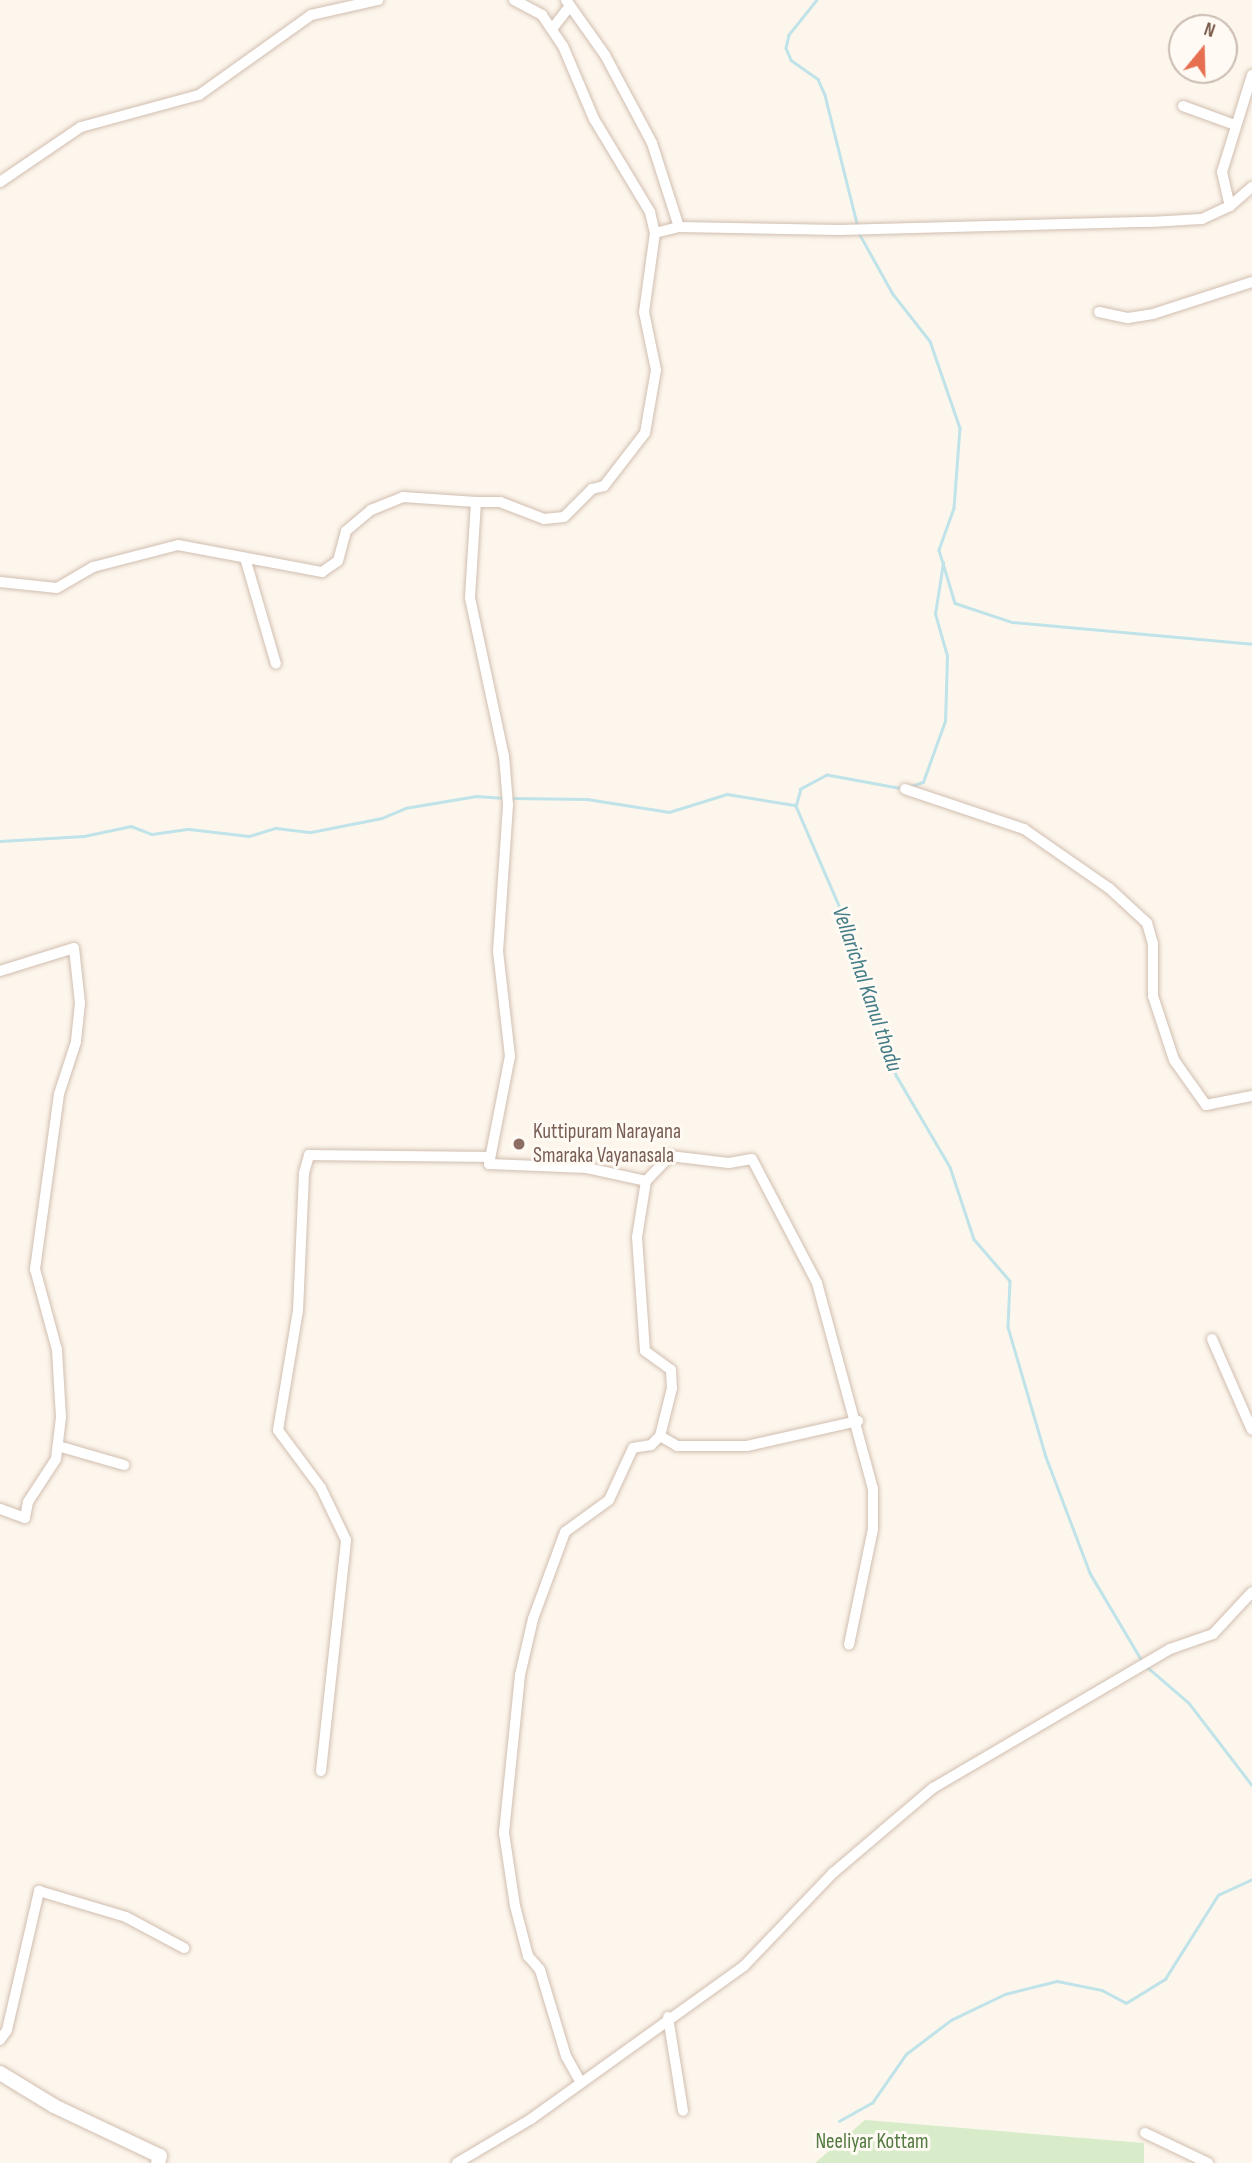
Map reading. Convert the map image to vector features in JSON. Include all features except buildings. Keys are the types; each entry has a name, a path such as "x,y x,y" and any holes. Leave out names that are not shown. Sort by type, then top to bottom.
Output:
{"main road":[{"path":"0,2073 54,2106 160,2156 158,2163"}],"street":[{"path":"0,182 81,127 199,95 311,15 378,0"},
{"path":"0,582 57,588 93,567 178,545 322,572 338,561 346,531 371,510 403,497 500,502 544,519 564,517 592,489 604,486 645,433 656,370 644,312 655,233 650,212 594,119 589,99 552,29 542,15 514,0"},
{"path":"552,29 568,3 605,55 652,143 680,227"},
{"path":"1230,205 1222,172 1252,75"},
{"path":"1183,106 1235,125"},
{"path":"655,233 680,227 865,230 1189,220 1230,205 1252,187"},
{"path":"1099,312 1140,316 1252,282"},
{"path":"476,502 471,598 508,804 498,951 510,1056 489,1164 587,1168 646,1181"},
{"path":"245,558 276,664"},
{"path":"905,789 1024,830 1109,888 1147,923 1153,944 1153,996 1174,1060 1206,1105 1252,1096"},
{"path":"0,971 74,948 80,1003 76,1041 59,1094 36,1269 57,1350 58,1446 25,1518 0,1509"},
{"path":"321,1770 346,1539 321,1488 278,1430 298,1311 304,1173 309,1155 489,1157"},
{"path":"578,2083 566,2056 540,1970 528,1956 515,1906 504,1833 520,1675 533,1619 565,1532 609,1500 633,1448 651,1445 660,1436 672,1388 671,1370 645,1351 637,1237 646,1181 670,1156 729,1163 752,1159 760,1165 817,1283 858,1421 873,1489 873,1529 849,1645"},
{"path":"1212,1339 1252,1430"},
{"path":"660,1436 677,1446 747,1446 858,1421"},
{"path":"58,1446 124,1465"},
{"path":"457,2163 563,2094 668,2017 744,1966 833,1873 933,1788 1154,1658 1213,1634 1252,1592"},
{"path":"0,2040 7,2030 39,1891 127,1917 184,1948"},
{"path":"668,2017 683,2111"},
{"path":"1145,2133 1208,2163"}],"green space":[{"name":"Neeliyar Kottam","path":"865,2120 1144,2143 1144,2163 815,2163"}],"waterway":[{"path":"817,0 789,35 786,48 791,60 818,79 825,95 858,227"},
{"path":"859,233 893,294 930,341 960,428 954,508 939,550 955,603 1012,622 1252,644"},
{"name":"Vellarichal Kanul thodu","path":"909,787 923,782 945,721 947,656 935,614 943,563"},
{"name":"Vellarichal Kanul thodu","path":"903,789 827,775 801,789 796,806 848,926 896,1075 950,1167 974,1239 1010,1281 1008,1327 1046,1457 1090,1573 1142,1661"},
{"path":"512,798 587,799 669,812 727,794 794,805"},
{"path":"0,841 84,836 131,826 152,834 189,829 249,836 276,828 311,832 382,818 405,808 476,796 505,798"},
{"name":"Vellarichal Kanul thodu","path":"1146,1666 1189,1703 1252,1785"},
{"path":"839,2121 872,2103 906,2054 951,2020 1005,1994 1057,1981 1102,1990 1126,2003 1165,1979 1218,1895 1252,1879"}],"place":[{"name":"Kuttipuram Narayana Smaraka Vayanasala","path":"519,1144"}]}
